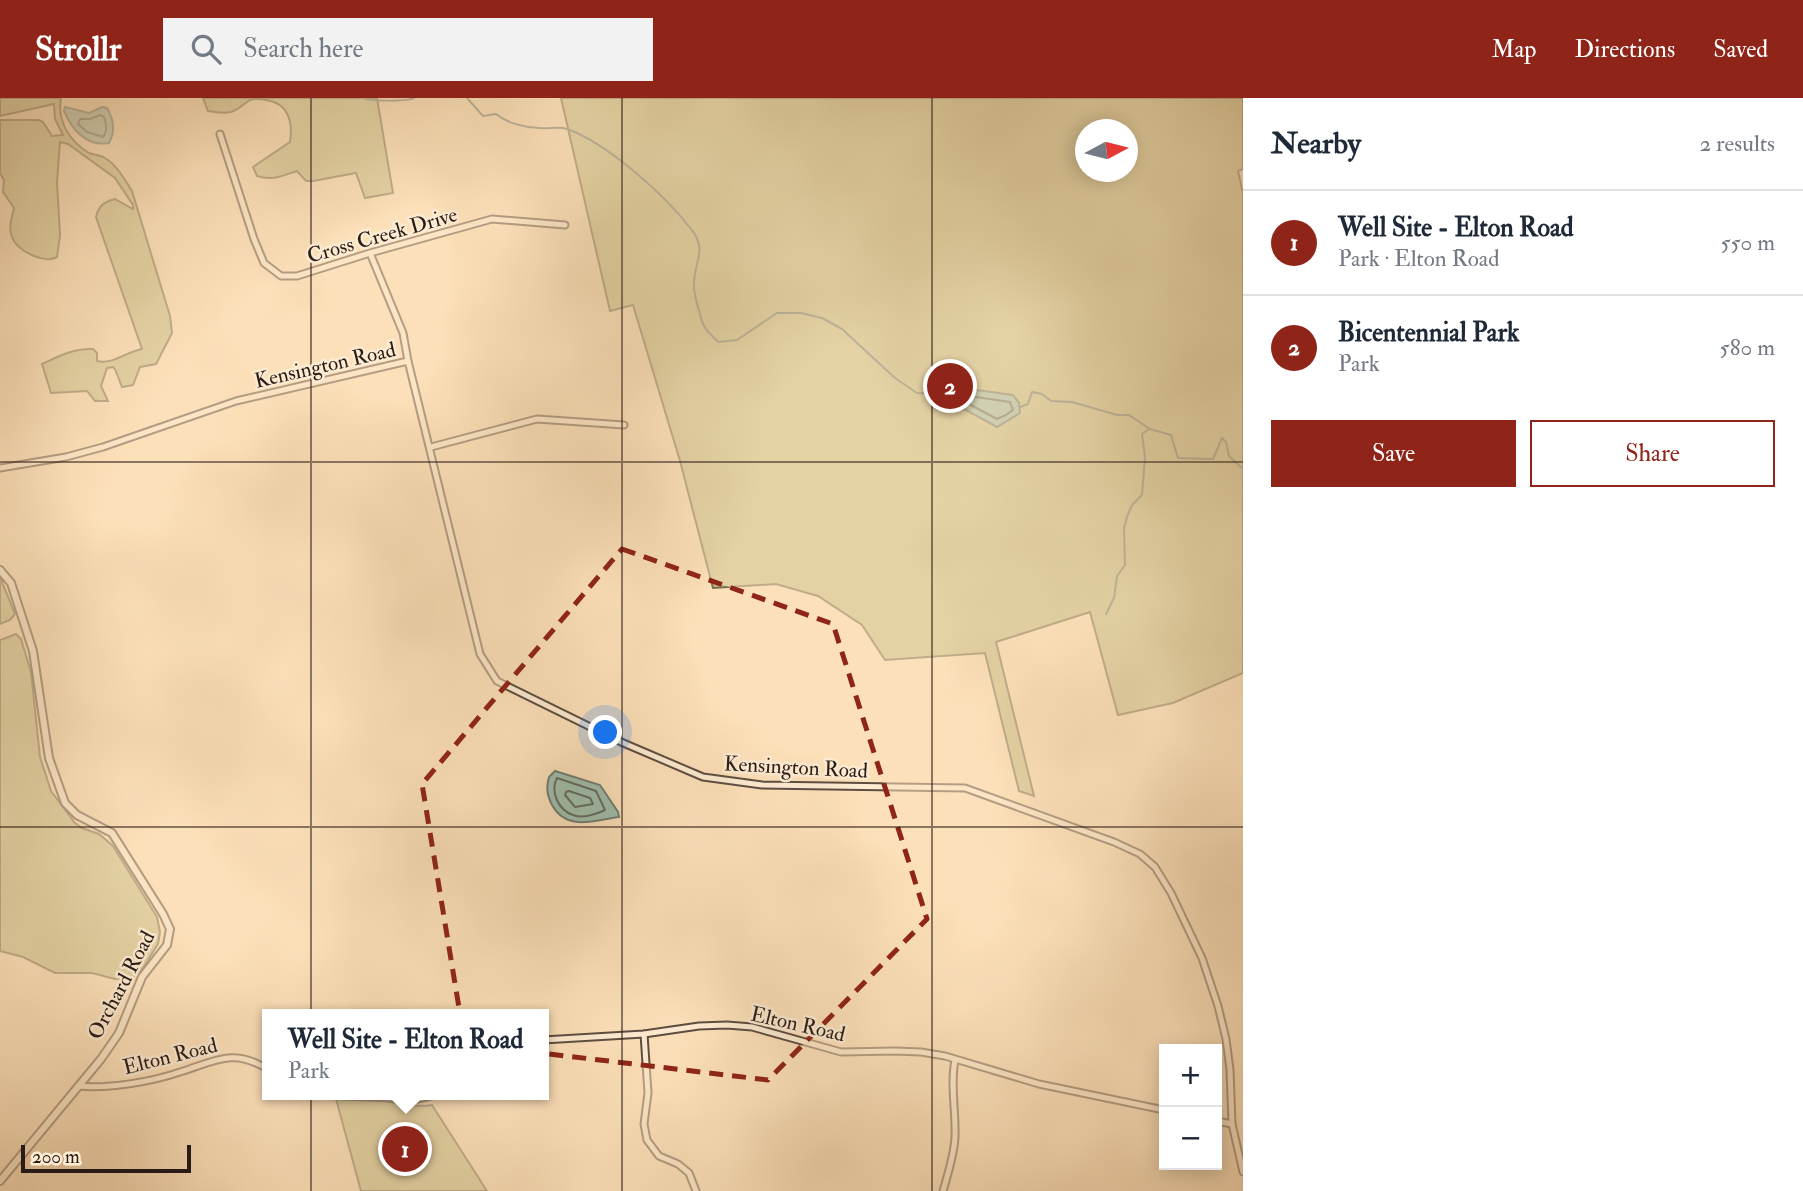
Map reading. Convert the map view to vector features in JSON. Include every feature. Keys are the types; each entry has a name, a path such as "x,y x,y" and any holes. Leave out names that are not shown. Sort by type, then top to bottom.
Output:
{"street":[{"name":"Cross Creek Drive","path":"220,134 264,263 281,276 297,276 492,219 565,225"},
{"path":"370,253 403,333 408,361"},
{"name":"Kensington Road","path":"0,468 78,453 236,401 408,361 480,654 497,681 621,742 703,777 762,785 965,788 1140,854 1155,867 1171,893 1202,958 1226,1039 1232,1124 1243,1172"},
{"path":"431,447 537,419 624,425"},
{"name":"Orchard Road","path":"0,570 11,583 33,651 49,758 65,803 77,815 112,833 170,929 167,945 142,977 120,1033 0,1181"},
{"name":"Elton Road","path":"549,1040 644,1034 727,1024 752,1027 841,1052 921,1052 955,1059 1039,1084 1159,1109"},
{"path":"644,1034 648,1093 644,1124 647,1140 659,1156 678,1164 689,1174 696,1191"},
{"name":"Elton Road","path":"78,1086 103,1087 168,1075 224,1057 246,1059 262,1067"},
{"path":"943,1191 953,1156 955,1135 955,1059"},
{"path":"1222,1122 1232,1124"}],"highlighted area":[{"path":"622,549 833,624 927,919 768,1080 465,1044 422,784"}],"shaded area":[{"path":"0,98 61,98 61,115 70,136 89,153 109,161 132,191 170,316 172,333 156,364 140,367 133,385 122,387 115,369 107,368 101,386 108,401 95,401 87,391 51,393 42,364 79,350 93,349 97,353 97,361 103,362 142,349 96,217 100,207 111,200 115,199 133,209 133,205 115,178 68,144 60,142 57,182 60,235 57,257 45,259 19,247 11,234 14,208 3,192 4,180 0,173 0,120 39,120 52,136 63,135 55,119 54,104 0,116"},
{"path":"203,98 377,98 393,193 365,198 356,173 313,181 306,181 297,171 272,178 257,176 253,167 290,142 288,115 274,102 256,99 234,111 208,111"},
{"path":"561,98 1243,98 1243,169 1238,171 1243,193 1243,673 1173,703 1118,715 1090,612 996,642 1034,796 1019,791 985,653 885,660 862,625 818,596 776,584 713,588 680,461 633,305 610,311"},
{"path":"0,577 15,614 10,620 0,624"},
{"path":"16,634 21,639 31,672 40,757 51,791 75,823 99,834 113,846 157,917 160,932 158,944 143,968 131,978 115,979 92,973 55,973 23,957 0,951 0,640"},
{"path":"336,1100 378,1100 414,1106 432,1105 487,1191 361,1191"}],"water":[{"path":"65,107 89,113 102,107 107,108 113,126 109,143 101,144 81,136 67,118"},
{"path":"955,384 969,389 1013,395 1019,403 1020,413 997,427 953,403 939,391"},
{"path":"555,771 600,785 619,817 591,822 565,819 552,805 548,795 549,777"}],"waterway":[{"path":"363,98 389,101 414,98"},
{"path":"467,98 483,116 496,114 522,126 564,128 583,136 617,158 666,201 691,229 699,243 694,288 704,326 718,342 737,340 777,313 801,313 822,318 842,329 895,378 917,393 942,394"},
{"path":"1020,407 1028,404 1032,392 1042,394 1051,401 1072,402 1117,415 1129,415 1150,429 1171,435 1178,458 1213,459 1222,438 1226,442 1229,456 1243,469"},
{"path":"1106,614 1114,598 1117,576 1125,565 1124,528 1127,517 1132,505 1142,495 1145,457 1142,434 1148,430"}],"place":[{"name":"Bicentennial Park","path":"950,386"},
{"name":"Well Site - Elton Road","path":"405,1149"}]}
